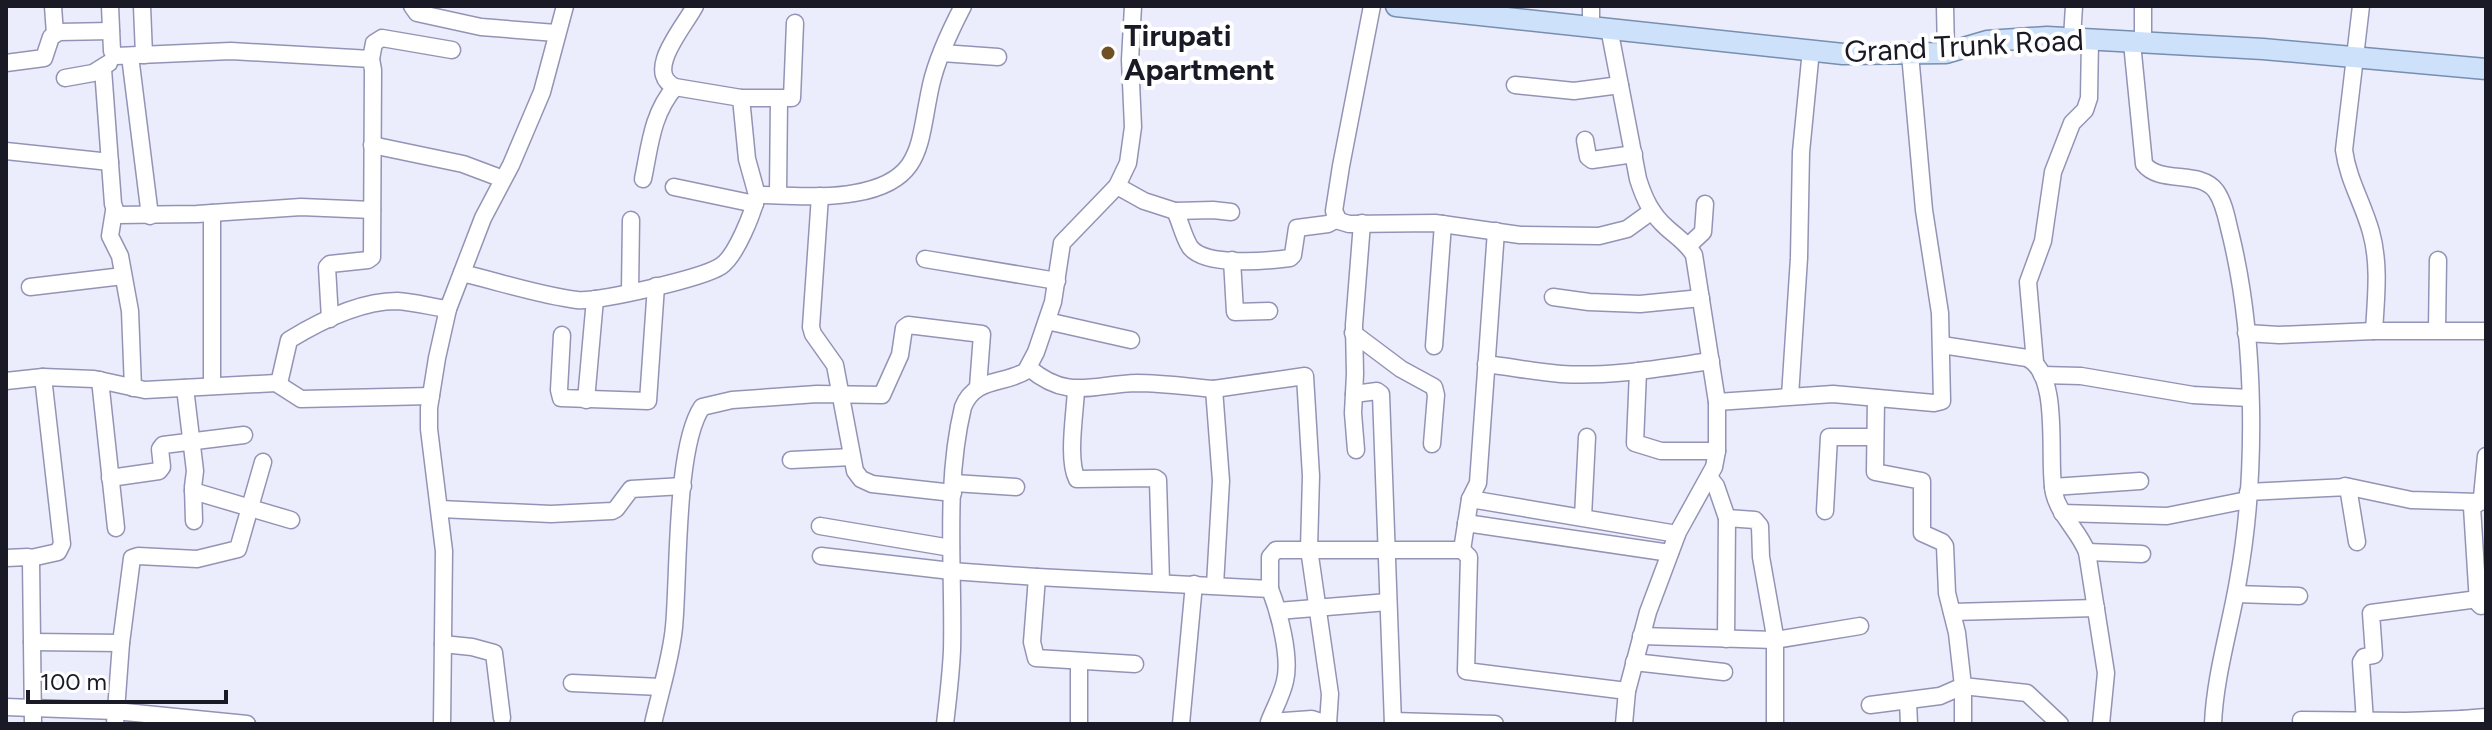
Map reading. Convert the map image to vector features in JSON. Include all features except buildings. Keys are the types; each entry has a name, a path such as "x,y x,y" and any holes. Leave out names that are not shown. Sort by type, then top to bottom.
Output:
{"main road":[{"name":"Grand Trunk Road","path":"1396,6 1597,20 1856,54 1946,53 1987,41 2081,39 2263,49 2486,69"}],"street":[{"path":"53,6 55,34"},
{"path":"110,6 112,51 130,56 231,51 371,59"},
{"path":"142,6 130,56 150,216"},
{"path":"412,6 417,13 481,27 556,33"},
{"path":"442,724 444,551 431,450 431,396 448,309 483,218 542,92 565,6"},
{"path":"695,6 668,49 664,62 664,78 675,87 741,98 790,99 793,95 795,23"},
{"path":"674,187 756,200 778,195 853,194 891,182 906,172 916,153 931,85 963,6"},
{"path":"945,724 952,648 951,548 960,420 965,401 978,387 1018,376 1029,368 1047,321 1065,238 1099,208 1126,171 1132,137 1130,60 1133,6"},
{"path":"1372,6 1341,166 1334,211 1337,219 1349,224 1443,224 1520,235 1599,236 1627,229 1652,211"},
{"path":"1945,6 1946,53"},
{"path":"2074,6 2089,98 2085,110 2072,123 2053,172 2043,241 2028,282 2038,369 2051,421 2053,487 2062,513 2081,537 2087,552 2106,673 2101,724"},
{"path":"2143,6 2138,43 2145,167 2206,182 2216,191 2222,202 2237,261 2246,333 2249,398 2247,496 2236,594 2213,724"},
{"path":"2361,6 2344,150 2346,168 2375,248 2374,331"},
{"path":"1597,20 1620,85 1638,179 1652,211 1688,246 1696,262 1717,402 1714,467 1677,534 1670,553 1634,662 1624,724"},
{"path":"6,63 44,58 55,34 111,31"},
{"path":"330,319 327,267 371,258 371,59 374,43 382,38 452,50"},
{"path":"1790,396 1799,258 1801,152 1811,50"},
{"path":"942,53 998,57"},
{"path":"1717,402 1833,394 1941,402 1942,345 1920,172 1910,54"},
{"path":"65,78 103,69 130,56"},
{"path":"103,69 114,211 110,236 120,256 131,323 133,388"},
{"path":"1515,85 1574,91 1620,85"},
{"path":"643,179 660,107 675,87"},
{"path":"462,273 556,296 595,299 707,273 720,266 733,252 756,200 747,159 741,98"},
{"path":"778,195 779,99"},
{"path":"1585,140 1588,157 1592,160 1634,154"},
{"path":"372,145 463,164 503,179"},
{"path":"6,151 110,162"},
{"path":"1117,186 1144,201 1175,211 1231,212"},
{"path":"820,196 811,327 835,365 858,476 867,482 954,488 1016,487"},
{"path":"1688,246 1703,232 1705,204"},
{"path":"114,211 122,216 150,216 301,207 372,210"},
{"path":"1175,211 1184,236 1196,253 1209,258 1232,260 1290,258 1297,228 1328,224 1337,219"},
{"path":"212,213 212,386"},
{"path":"630,292 631,220"},
{"path":"1356,450 1353,333 1362,223"},
{"path":"1434,346 1443,224"},
{"path":"1462,550 1470,499 1478,483 1496,231"},
{"path":"925,259 1057,281"},
{"path":"1232,260 1235,312 1269,311"},
{"path":"2437,330 2438,260"},
{"path":"30,287 123,276"},
{"path":"562,335 560,397 648,401 656,286"},
{"path":"1553,297 1640,304 1701,298"},
{"path":"586,400 595,299"},
{"path":"276,383 280,379 286,343 330,319 367,306 390,302 448,309"},
{"path":"1047,321 1131,340"},
{"path":"653,724 674,630 686,460 696,417 705,405 732,400 883,394 900,355 904,328 908,325 982,334 978,387"},
{"path":"2246,333 2486,331"},
{"path":"1353,333 1401,369 1434,387 1432,444"},
{"path":"1942,345 2027,358 2038,369 2193,395 2249,398"},
{"path":"1486,364 1561,374 1638,371 1711,361"},
{"path":"1029,368 1054,385 1076,390 1137,383 1214,389 1306,377 1311,476 1309,549 1330,694 1328,724 1302,719 1269,723 1286,675 1278,611 1270,589 1271,553 1276,550 1309,549 1462,550 1470,561 1466,671 1627,691"},
{"path":"1638,371 1635,443 1661,451 1717,451"},
{"path":"6,381 43,377 100,380 145,390 276,383 301,399 431,396"},
{"path":"6,558 31,558 58,552 62,544 43,377"},
{"path":"100,380 116,528"},
{"path":"185,388 195,471 194,521"},
{"path":"1214,389 1221,481 1215,585"},
{"path":"1076,390 1073,450 1077,479 1157,479 1161,582"},
{"path":"1354,394 1377,391 1381,394 1393,723 1495,724"},
{"path":"1876,398 1876,473 1917,479 1923,483 1921,530 1924,536 1945,546 1947,593 1963,686 1963,724"},
{"path":"110,478 159,471 162,467 160,447 244,435"},
{"path":"1583,517 1587,437"},
{"path":"1825,511 1829,437 1874,437"},
{"path":"2483,502 2486,456"},
{"path":"791,460 852,457"},
{"path":"115,718 132,558 197,559 236,550 240,546 263,462"},
{"path":"1709,477 1727,518 1726,639"},
{"path":"2053,487 2140,481"},
{"path":"440,509 551,514 612,511 631,489 683,486"},
{"path":"2062,513 2167,516 2247,496 2345,486 2411,500 2483,502"},
{"path":"2345,486 2349,490 2357,542"},
{"path":"193,491 291,520"},
{"path":"1470,499 1677,534"},
{"path":"2365,722 2361,662 2364,657 2374,655 2371,613 2482,603 2472,507 2483,502"},
{"path":"1727,518 1755,520 1760,526 1760,548 1775,640 1775,724"},
{"path":"1466,523 1670,553"},
{"path":"820,526 951,548"},
{"path":"2087,552 2142,554"},
{"path":"821,556 951,571 1270,589"},
{"path":"31,558 32,716"},
{"path":"1037,577 1032,642 1034,655 1038,659 1135,664"},
{"path":"1181,724 1194,584"},
{"path":"2236,594 2299,596"},
{"path":"1278,611 1388,602"},
{"path":"1952,612 2096,608"},
{"path":"1641,636 1775,640 1860,626"},
{"path":"32,642 121,643"},
{"path":"443,644 494,653 502,718"},
{"path":"1079,661 1079,724"},
{"path":"1634,662 1724,672"},
{"path":"572,683 661,687"},
{"path":"1870,705 1940,696 1963,686 2027,693 2060,724"},
{"path":"1908,702 1909,724"},
{"path":"6,707 32,716 247,724"},
{"path":"2301,720 2459,722 2486,717"}],"place":[{"name":"Tirupati Apartment","path":"1108,53"}]}
